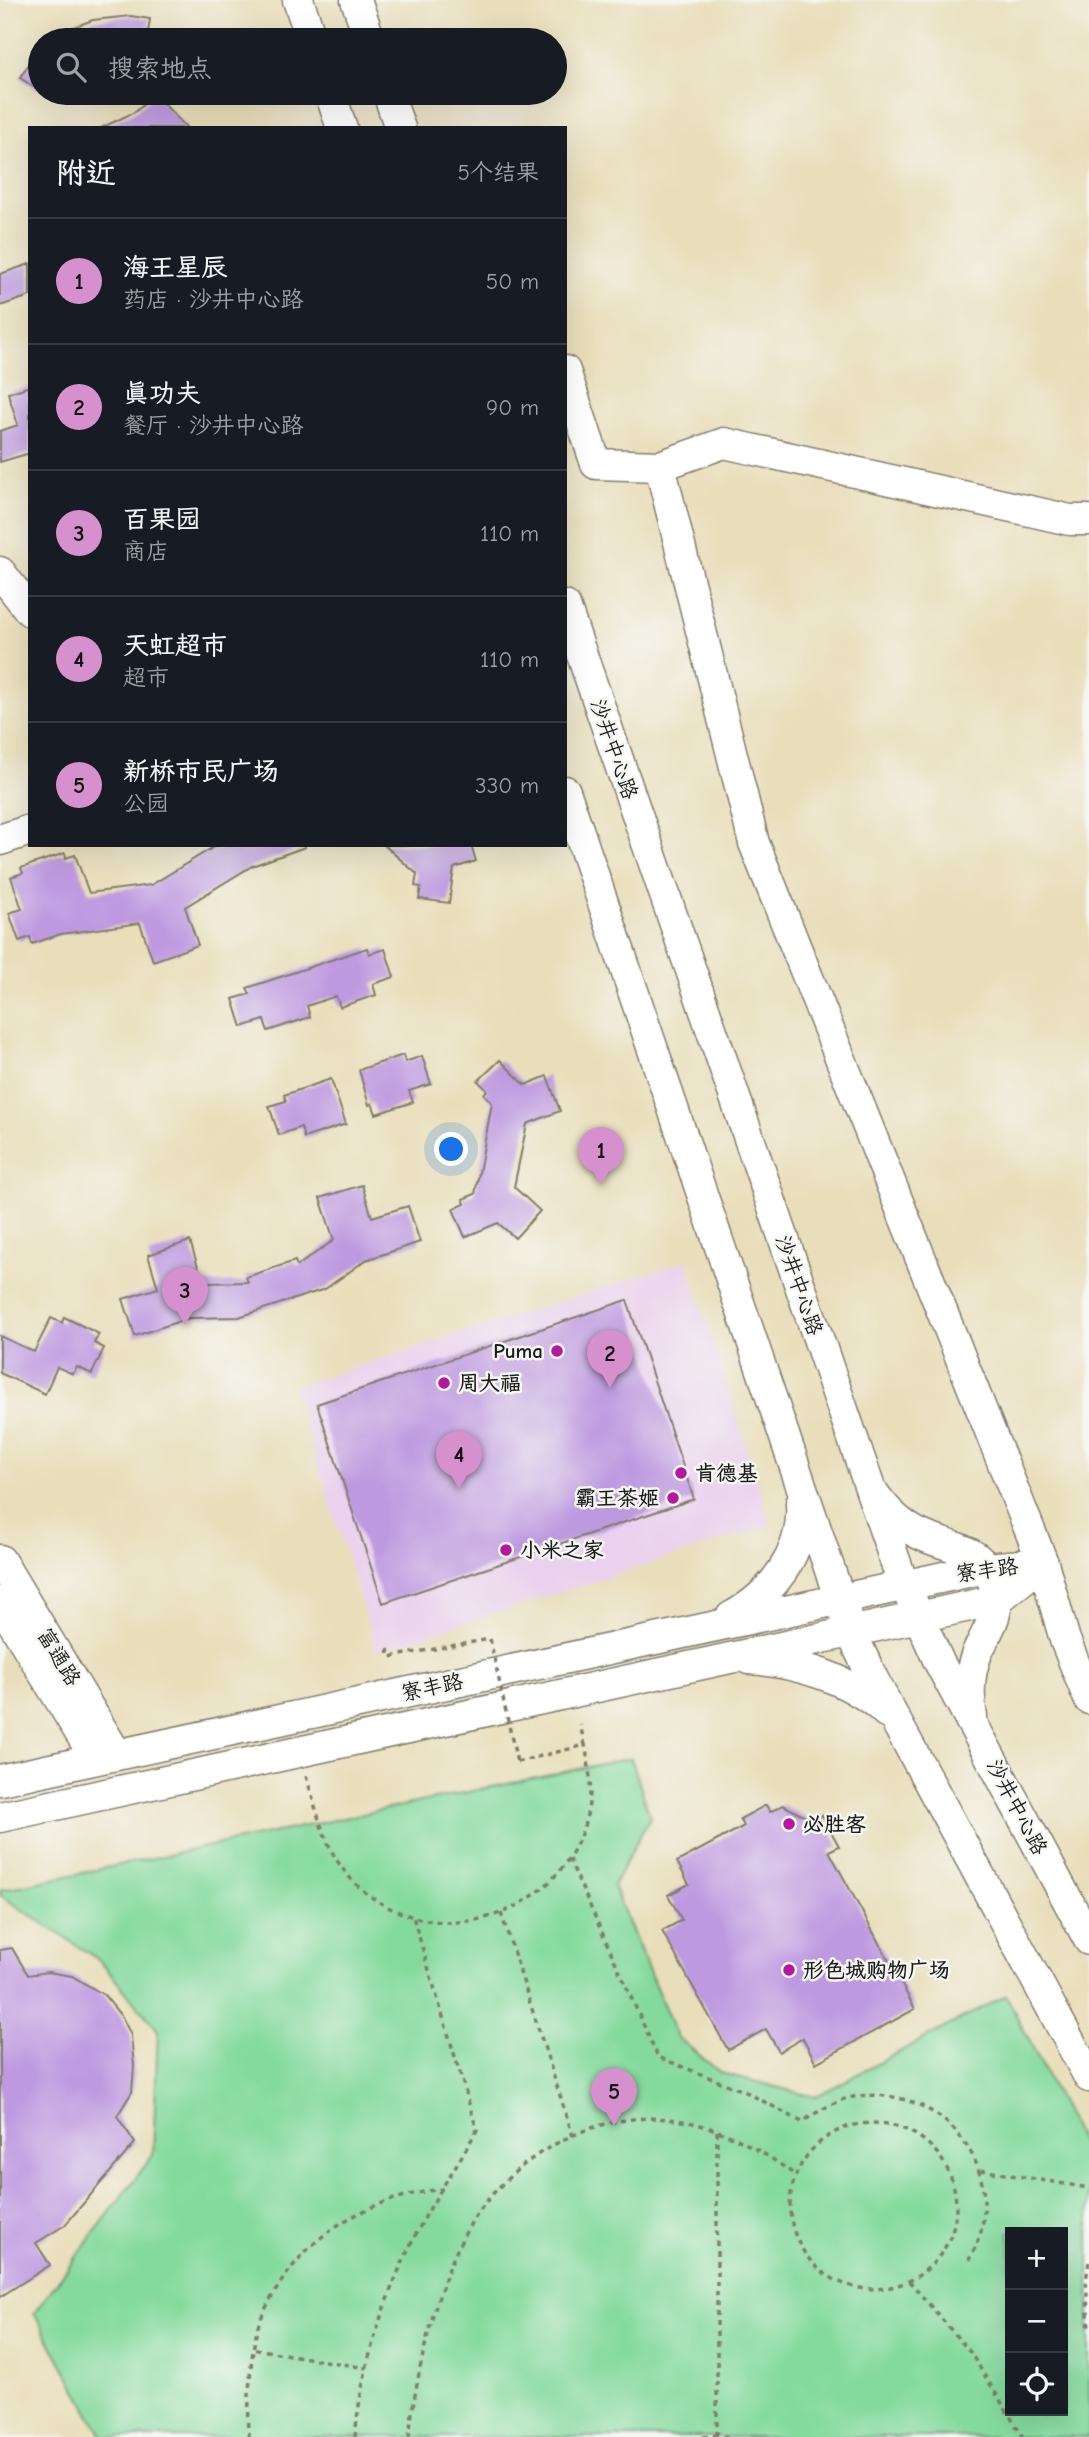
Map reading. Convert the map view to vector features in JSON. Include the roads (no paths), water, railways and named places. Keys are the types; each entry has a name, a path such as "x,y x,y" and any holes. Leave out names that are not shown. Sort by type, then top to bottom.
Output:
{"street":[{"path":"298,0 308,28"},
{"path":"356,0 366,28"},
{"path":"334,105 341,126"},
{"path":"392,105 399,126"},
{"path":"567,377 596,464 660,466 724,443 1070,520 1089,520"},
{"path":"660,466 754,843 1043,1563 1065,1640 1089,1699"},
{"path":"0,572 28,608"},
{"name":"沙井中心路","path":"567,612 904,1585 974,1727 1089,1940"},
{"path":"567,797 800,1489 851,1632 897,1724 1089,2077"},
{"path":"0,840 28,831"},
{"path":"869,1488 890,1513 916,1533 975,1555 986,1568 994,1585 997,1600 993,1622 972,1667 969,1698 974,1727"},
{"path":"711,1627 751,1605 777,1580 795,1546 801,1527 800,1489"},
{"name":"富通路","path":"0,1560 107,1757"},
{"name":"寮丰路","path":"0,1780 904,1585 986,1568 1043,1563"},
{"name":"寮丰路","path":"0,1817 997,1600 1043,1563"},
{"name":"富通路","path":"0,1602 107,1757"},
{"path":"724,1659 765,1661 823,1675 859,1691 874,1701 897,1724"}],"place":[{"name":"海王星辰","path":"601,1185"},
{"name":"百果园","path":"185,1325"},
{"name":"Puma","path":"557,1351"},
{"name":"周大福","path":"444,1383"},
{"name":"真功夫","path":"610,1388"},
{"name":"肯德基","path":"681,1473"},
{"name":"天虹超市","path":"459,1489"},
{"name":"霸王茶姬","path":"673,1498"},
{"name":"小米之家","path":"506,1550"},
{"name":"必胜客","path":"789,1824"},
{"name":"形色城购物广场","path":"789,1970"},
{"name":"新桥市民广场","path":"614,2126"}]}
